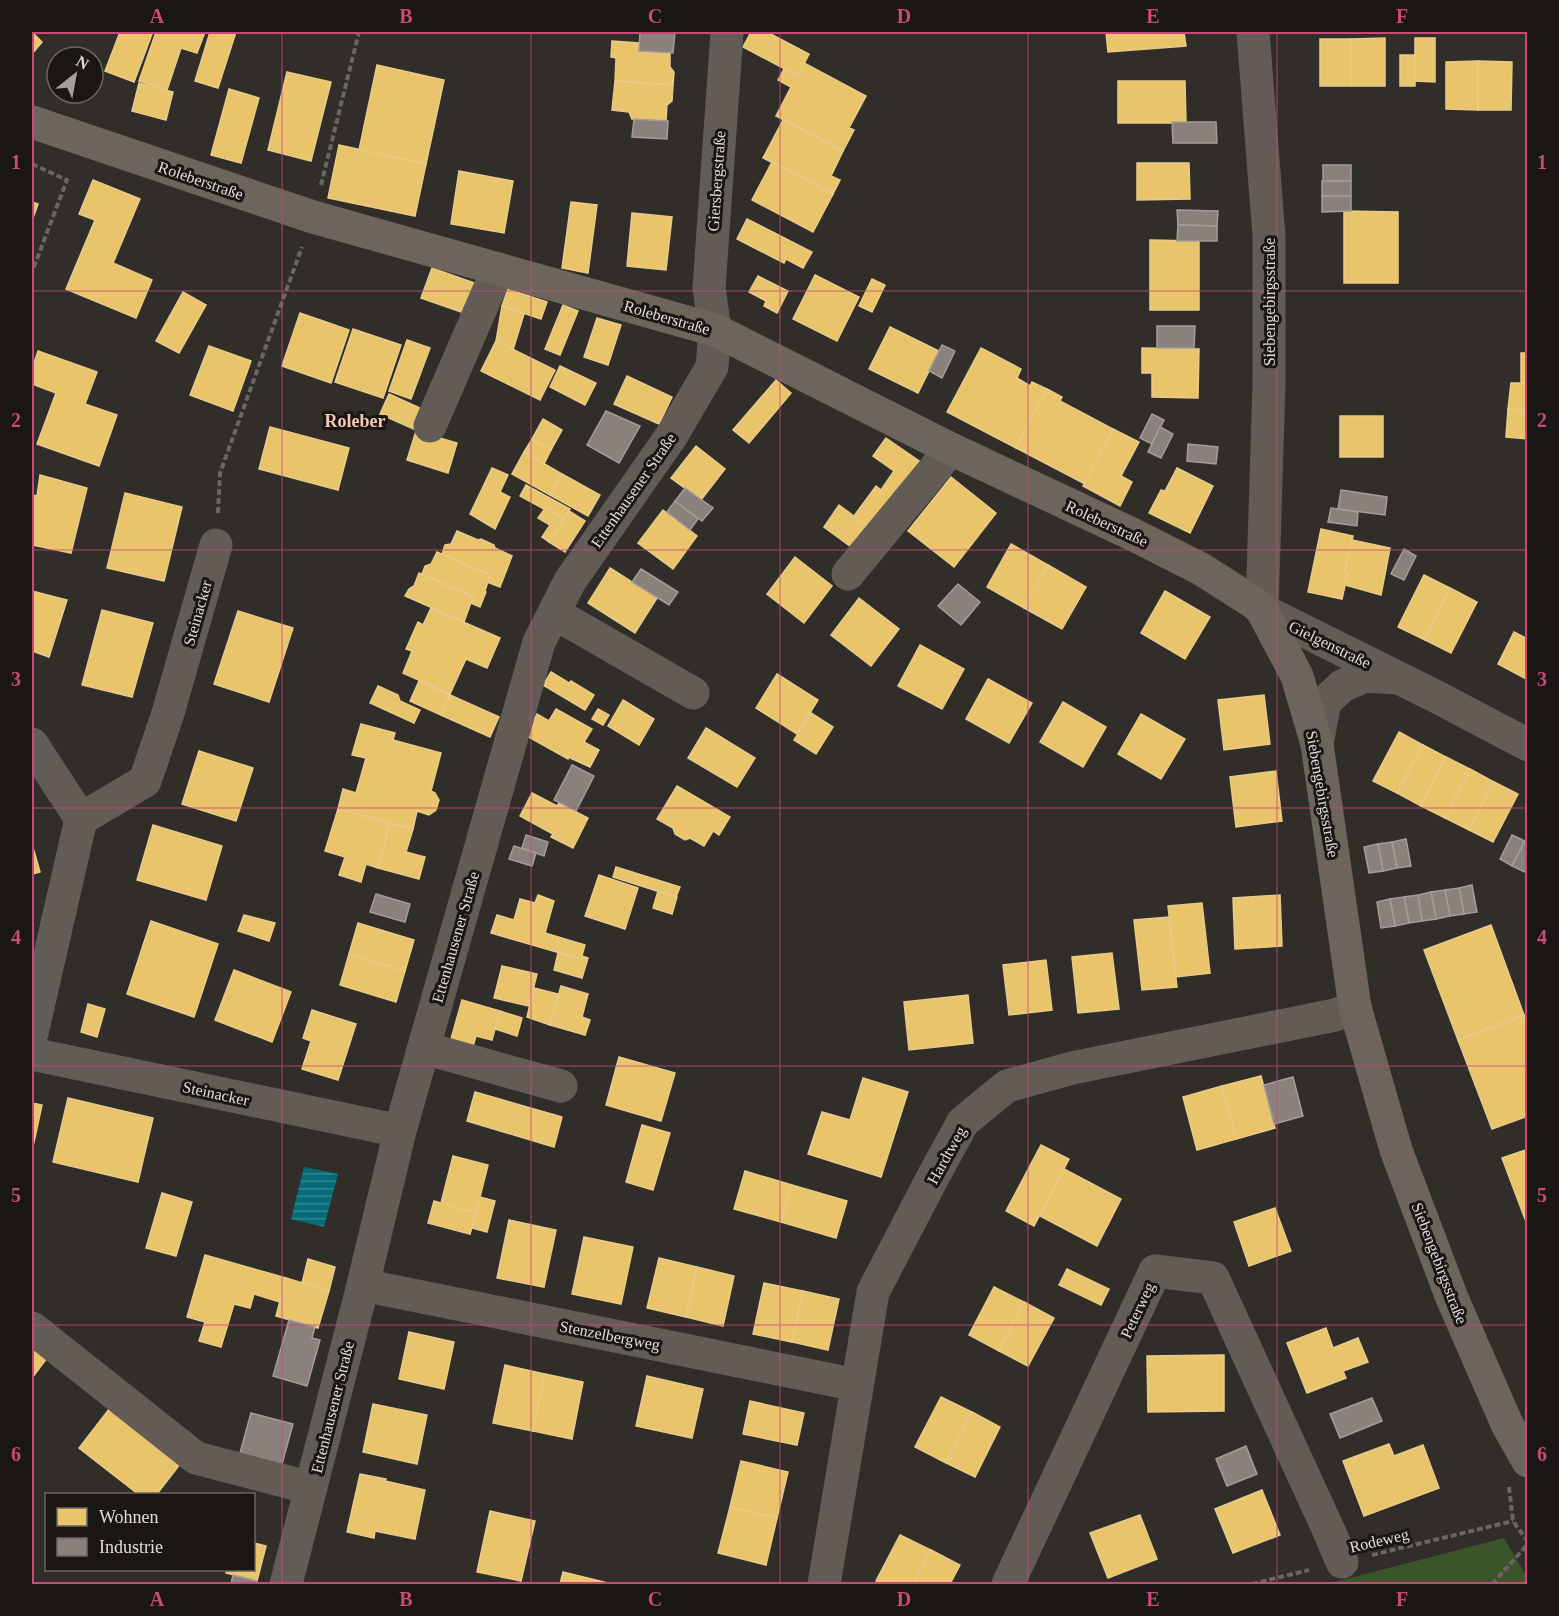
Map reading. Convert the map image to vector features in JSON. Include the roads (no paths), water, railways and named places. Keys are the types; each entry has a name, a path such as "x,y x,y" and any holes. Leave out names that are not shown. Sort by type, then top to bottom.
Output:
{"main road":[{"name":"Roleberstraße","path":"32,122 313,217 715,330 951,449 1201,569 1262,610"},
{"name":"Siebengebirgsstraße","path":"1262,610 1297,676 1317,744 1355,1007 1396,1150 1448,1288 1507,1424 1527,1461"}],"street":[{"name":"Giersbergstraße","path":"715,330 708,288 726,32"},
{"name":"Siebengebirgsstraße","path":"1253,32 1269,236 1269,383 1262,610"},
{"path":"430,426 498,269"},
{"name":"Ettenhausener Straße","path":"286,1584 363,1286 400,1131 539,642 570,581 672,435 712,367 715,330"},
{"path":"848,574 951,449"},
{"name":"Steinacker","path":"81,819 145,781 168,713 216,545"},
{"name":"Gielgenstraße","path":"1262,610 1437,697 1527,745"},
{"path":"554,613 693,693"},
{"name":"Gielgenstraße","path":"1317,744 1324,702 1342,686 1365,676 1399,678"},
{"path":"32,744 81,819 32,1033"},
{"name":"Hardtweg","path":"824,1584 873,1292 963,1122 1007,1086 1072,1068 1335,1015 1355,1007"},
{"path":"424,1048 561,1086"},
{"name":"Steinacker","path":"32,1054 400,1131"},
{"name":"Peterweg","path":"1008,1584 1155,1271 1213,1278 1342,1562"},
{"name":"Stenzelbergweg","path":"363,1286 857,1385"},
{"path":"32,1328 196,1458 311,1488"}],"water":[{"path":"304,1167 338,1174 324,1227 291,1219"}],"district":[{"name":"Roleber","path":"355,421"}]}
